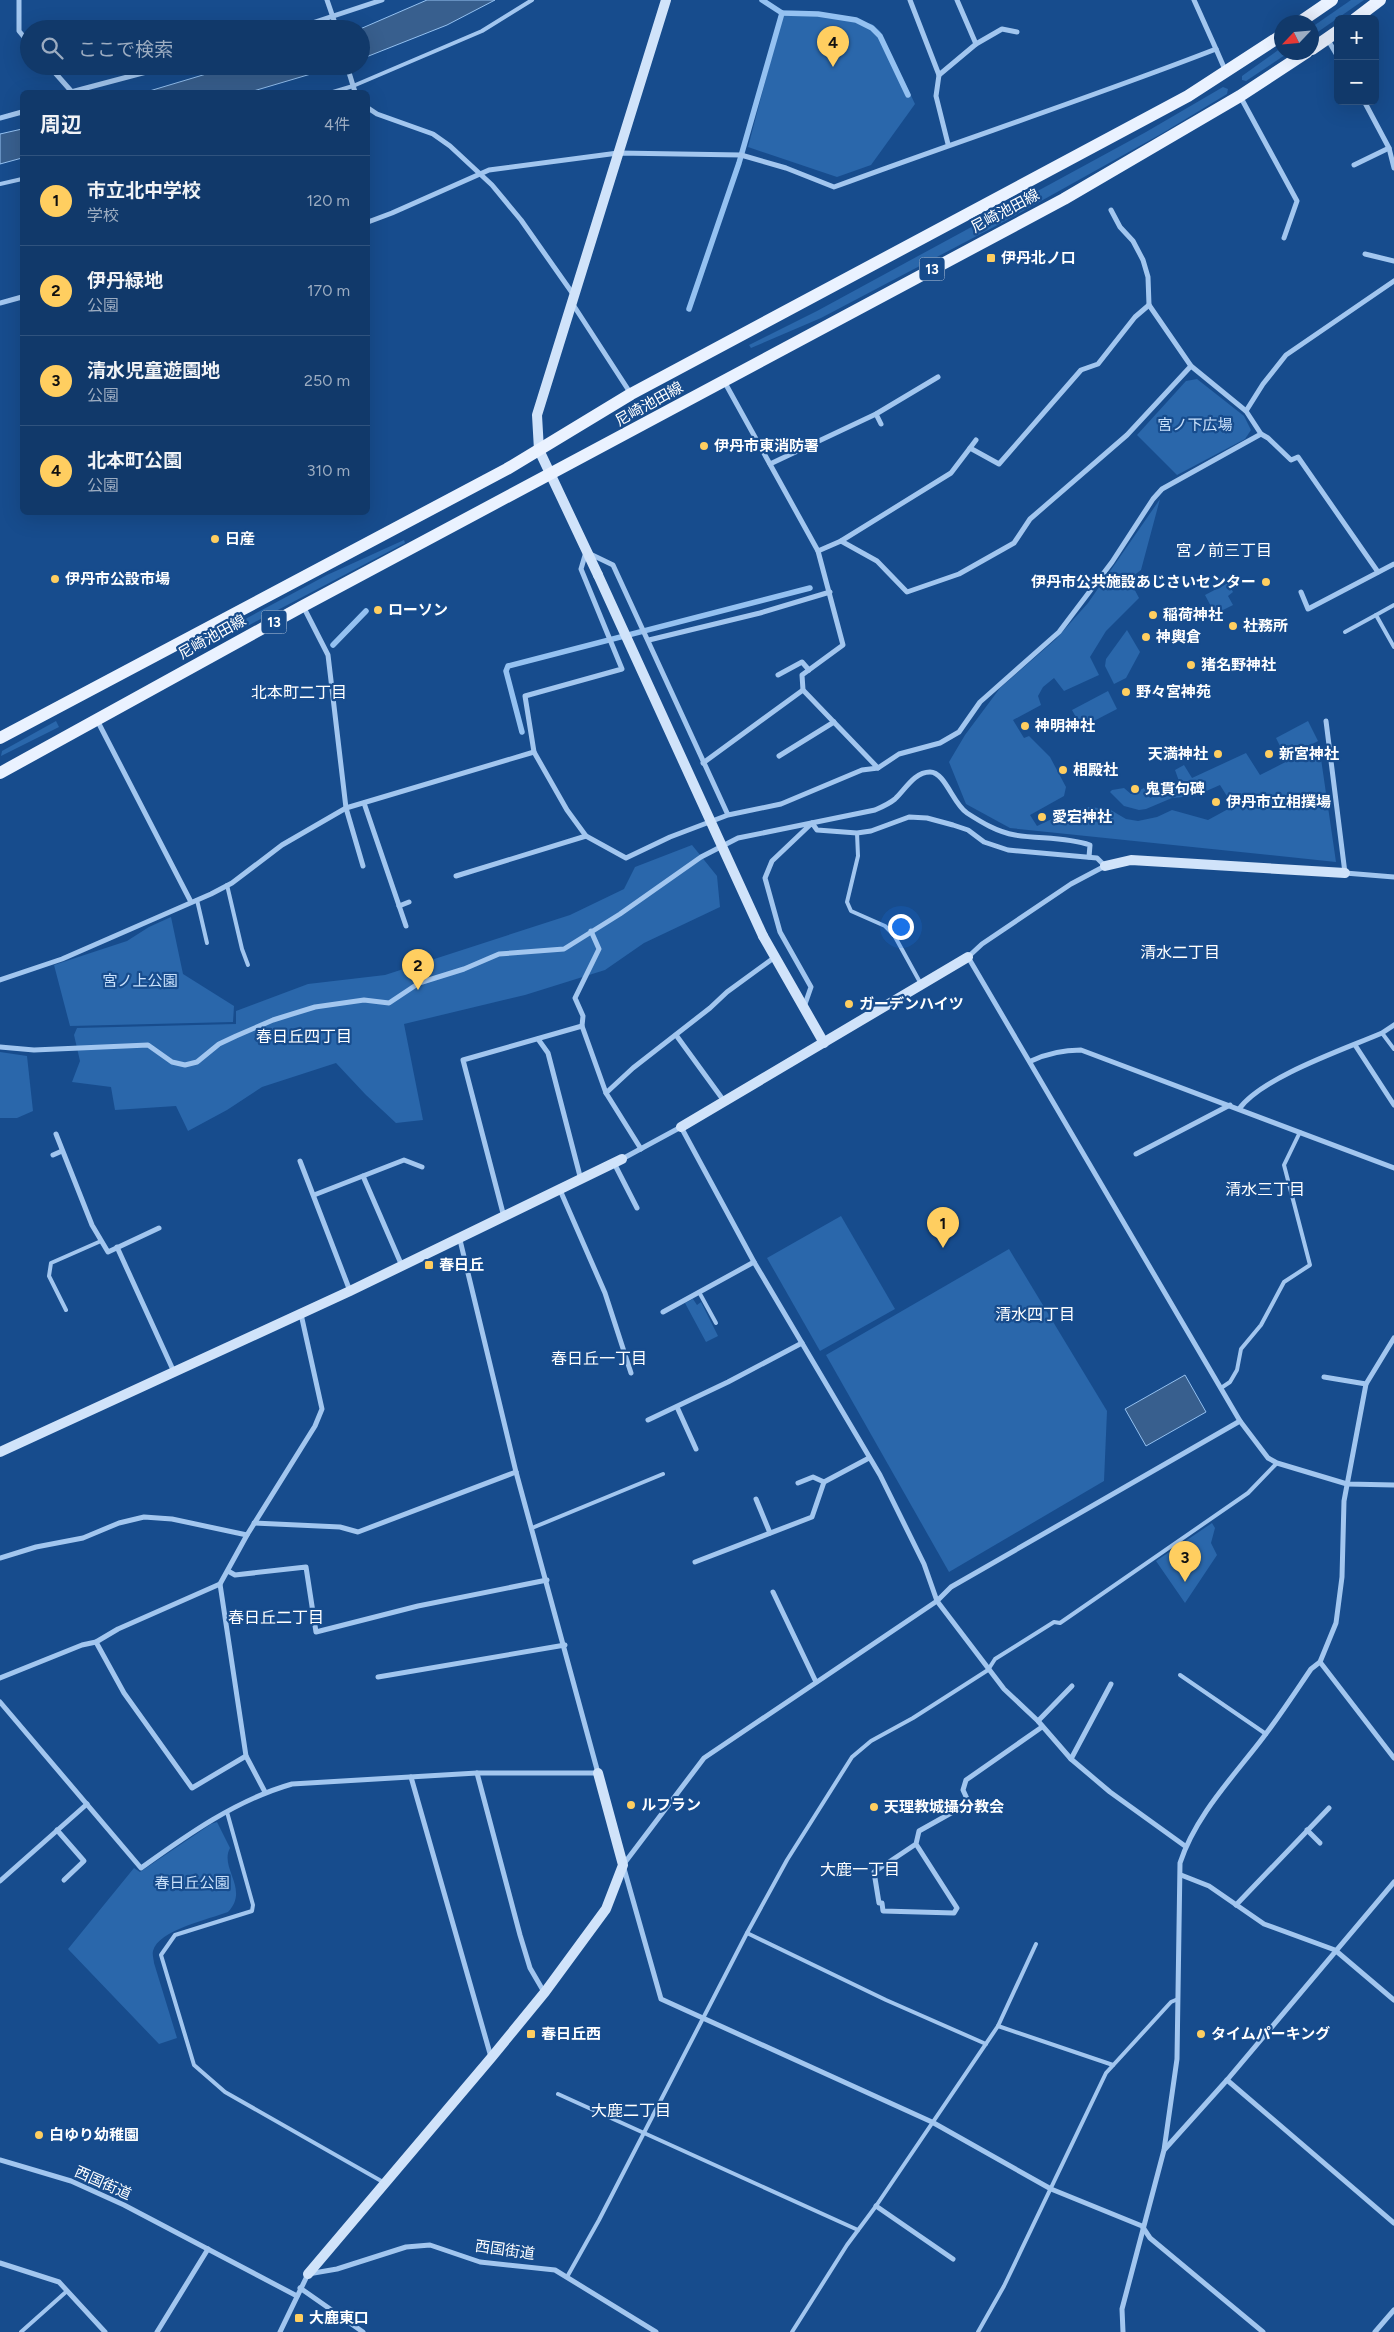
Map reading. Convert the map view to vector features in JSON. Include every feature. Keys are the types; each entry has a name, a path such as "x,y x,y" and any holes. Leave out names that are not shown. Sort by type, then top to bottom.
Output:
{"main road":[{"path":"1310,15 1332,0"},
{"path":"1360,15 1380,0"},
{"path":"1319,44 1334,34"},
{"name":"尼崎池田線","path":"0,738 507,470 630,394 1188,96 1274,40"},
{"name":"尼崎池田線","path":"0,773 303,606 1064,199 1240,96 1295,60"}],"street":[{"path":"19,0 20,32"},
{"path":"326,0 335,20"},
{"path":"324,20 382,0"},
{"path":"666,0 537,414 539,450 763,936 824,1043"},
{"path":"910,0 939,76 936,96 948,144"},
{"path":"957,0 976,44"},
{"path":"1194,0 1226,72"},
{"path":"939,76 976,44 1002,29 1017,32"},
{"path":"1327,39 1334,50"},
{"path":"370,221 478,173 618,153 741,155 786,168 834,187 948,144 1067,105 1216,49"},
{"path":"57,75 70,90"},
{"path":"79,90 135,75"},
{"path":"350,75 354,90"},
{"path":"1240,96 1297,201 1284,238"},
{"path":"1366,105 1389,148 1394,168"},
{"path":"370,109 377,114 433,134 450,146 492,185 521,220 573,299 630,394"},
{"path":"0,118 20,113"},
{"path":"1354,165 1389,148"},
{"path":"1111,210 1120,227 1133,241 1143,260 1148,277 1148,306 1191,366 1246,412 1261,434 1268,438 1291,460 1298,457 1378,572"},
{"path":"1365,254 1394,261"},
{"path":"1246,412 1263,384 1286,355 1394,281"},
{"path":"0,303 20,298"},
{"path":"970,448 999,464 1081,370 1098,364 1134,318 1148,306"},
{"path":"841,542 877,561 907,592 959,574 1014,543 1030,519 1127,435 1191,366"},
{"path":"770,464 876,414 938,376"},
{"path":"724,381 818,552 830,592 842,645 802,675 803,690 878,768"},
{"path":"876,414 881,424"},
{"path":"586,552 581,569 622,669 525,696 534,752 567,810 586,836 626,858 670,837 728,815 781,804 862,770 878,768 899,754 940,743 959,732 980,702 1059,632 1112,562 1152,499 1162,489 1261,434"},
{"path":"818,552 841,542 951,473 976,440"},
{"path":"586,552 613,564 650,640 703,763 728,815"},
{"path":"1301,592 1308,609 1394,564"},
{"path":"650,640 760,613 830,592"},
{"path":"303,606 328,655 346,808 363,866"},
{"path":"778,675 802,662 809,670"},
{"path":"703,763 803,690"},
{"path":"97,720 194,901"},
{"path":"1326,721 1345,873"},
{"path":"779,756 834,722"},
{"path":"0,980 62,960 227,885 282,845 346,808 534,752"},
{"path":"0,1047 43,1050 148,1045 172,1062 185,1065 197,1062 219,1044 272,1020 315,1007 346,1001 364,1000 389,1003 419,983 464,969 499,954 564,948 628,909 701,857 738,838 875,810 895,799 910,781 927,772 935,773 941,778 962,810 982,822 1014,835 1079,841 1090,845 1089,857"},
{"path":"364,802 406,926"},
{"path":"812,823 817,830 857,833 871,831 909,817 927,818 953,824 968,830 984,842 1008,850 1097,858 1105,866"},
{"path":"804,1008 810,987 780,932 765,878 772,861 812,823"},
{"path":"456,876 586,836"},
{"path":"0,1452 460,1240 641,1149 922,986 968,957 982,944 1071,884 1105,866 1132,860 1394,877"},
{"path":"400,906 410,902"},
{"path":"591,932 599,949 575,998 583,1016 582,1026 606,1093 641,1149"},
{"path":"606,1093 633,1068 710,1008 726,992 774,957"},
{"path":"968,957 1240,1421 1268,1458 1278,1463 1347,1484 1394,1485"},
{"path":"1239,1109 1245,1100 1296,1070 1355,1045 1394,1025"},
{"path":"504,1217 463,1060 582,1026"},
{"path":"676,1035 724,1102"},
{"path":"538,1039 548,1053 581,1180"},
{"path":"1355,1045 1394,1105"},
{"path":"1031,1062 1047,1053 1062,1050 1082,1050 1394,1168"},
{"path":"1136,1154 1230,1105"},
{"path":"680,1127 754,1262 880,1475 924,1564 936,1601 1004,1689 1038,1721 1071,1759 1110,1792 1185,1846"},
{"path":"56,1134 92,1224 108,1252 159,1228"},
{"path":"53,1155 62,1151"},
{"path":"314,1195 404,1160 422,1167"},
{"path":"300,1161 350,1291"},
{"path":"618,1161 637,1208"},
{"path":"363,1176 403,1266"},
{"path":"560,1190 605,1293 631,1373"},
{"path":"460,1240 516,1472 565,1644 598,1773 661,1999 932,2122 1051,2189 1142,2226 1150,2238 1263,2332"},
{"path":"117,1247 174,1373"},
{"path":"663,1312 754,1262"},
{"path":"0,1678 82,1645 96,1642 118,1629 220,1584 254,1523 316,1426 322,1409 301,1314"},
{"path":"1123,2332 1122,2309 1142,2226 1164,2150 1177,2059 1180,1862 1185,1846 1218,1796 1266,1734 1311,1669 1320,1662 1336,1622 1340,1600 1344,1501 1366,1384 1394,1338"},
{"path":"648,1420 802,1343"},
{"path":"1388,1347 1394,1350"},
{"path":"1324,1377 1366,1384"},
{"path":"677,1407 696,1449"},
{"path":"280,2332 308,2274 492,2058 545,1992 606,1909 623,1865 704,1758 936,1601 951,1587 1240,1421"},
{"path":"695,1562 812,1517 824,1482 869,1458"},
{"path":"254,1523 340,1527 358,1532 516,1472"},
{"path":"798,1483 813,1477 824,1482"},
{"path":"756,1499 770,1533"},
{"path":"0,1558 36,1547 83,1538 119,1523 144,1517 172,1519 247,1535"},
{"path":"228,1571 235,1575 306,1567 316,1632 418,1606 547,1580"},
{"path":"220,1584 246,1756 265,1792"},
{"path":"773,1592 816,1682"},
{"path":"96,1642 124,1693 192,1788 246,1756"},
{"path":"378,1677 565,1644"},
{"path":"1320,1662 1394,1758"},
{"path":"1071,1759 1111,1684"},
{"path":"1038,1721 1072,1686"},
{"path":"0,1702 141,1868 177,1842 227,1812 265,1792 292,1784 477,1773 598,1773"},
{"path":"916,1844 957,1908 954,1913 883,1911 882,1903 879,1903 874,1872 916,1844 919,1831 969,1803 962,1790 966,1780 1042,1727"},
{"path":"477,1773 530,1968 545,1992"},
{"path":"411,1776 492,2058"},
{"path":"0,1881 86,1804"},
{"path":"1236,1905 1329,1808"},
{"path":"57,1830 84,1860 64,1880"},
{"path":"1307,1830 1320,1842"},
{"path":"1181,1875 1209,1886 1264,1924 1335,1950 1394,2000"},
{"path":"1164,2150 1227,2080 1394,1882"},
{"path":"1227,2080 1394,2223"},
{"name":"西国街道","path":"0,2160 71,2181 124,2206 297,2296"},
{"path":"876,2206 954,2259"},
{"name":"西国街道","path":"308,2274 337,2269 406,2248 430,2245 480,2262 555,2270 656,2332"},
{"path":"157,2332 208,2249"},
{"path":"0,2263 59,2282 105,2332"},
{"path":"300,2288 363,2332"},
{"path":"1375,2332 1394,2310"}],"lane":[{"path":"340,90 482,31 532,0"},
{"path":"0,184 20,179"},
{"path":"1345,632 1394,605"},
{"path":"1376,615 1394,647"},
{"path":"857,833 858,856 847,902 851,911 884,926 894,934 922,986"},
{"path":"227,885 242,949 248,965"},
{"path":"194,901 207,944"},
{"path":"1382,1032 1394,1049"},
{"path":"1221,1388 1230,1382 1237,1370 1240,1349 1261,1325 1284,1282 1310,1265 1284,1165 1300,1132"},
{"path":"66,1310 49,1276 51,1263 101,1241"},
{"path":"699,1292 716,1323"},
{"path":"567,2277 599,2220 642,2132 787,1860 852,1757 871,1740 913,1718 988,1670 994,1659 1054,1622 1060,1623 1248,1493 1278,1463"},
{"path":"532,1528 663,1474"},
{"path":"1180,1675 1266,1734"},
{"path":"227,1812 253,1904 252,1911 175,1935 160,1955 194,2065 225,2092 385,2183"},
{"path":"747,1933 886,2000 986,2044"},
{"path":"792,2332 858,2230 998,2026 1036,1944"},
{"path":"978,2332 1004,2286 1097,2088 1106,2073 1171,2002 1178,1999"},
{"path":"998,2026 1114,2065"},
{"path":"558,2094 858,2230"},
{"path":"21,2332 67,2291"}],"green space":[{"path":"1351,0 1364,0 1342,15 1334,15 1334,21 1319,31 1319,22"},
{"path":"784,10 872,24 880,31 915,104 871,165 837,177 748,147"},
{"path":"1274,53 1274,60 1278,60 1246,81 1242,80 1242,76"},
{"path":"1223,87 1228,89 1227,94 1161,134 1009,219 821,318 751,348 749,345 817,311 1146,132"},
{"name":"宮ノ下広場","path":"1197,379 1244,416 1251,430 1245,439 1177,475 1137,435 1186,381"},
{"path":"1160,499 1141,570 1129,579 1139,598 1106,631 1090,657 1099,675 1064,691 1054,678 1043,687 1038,696 1041,705 1013,720 1024,738 1029,736 1050,757 1066,787 1064,796 1030,815 1037,826 1071,810 1088,807 1109,809 1126,819 1138,821 1157,817 1172,810 1208,820 1230,808 1230,801 1220,785 1195,796 1172,798 1139,810 1124,806 1110,792 1124,788 1131,794 1144,788 1150,798 1180,784 1175,770 1184,765 1192,778 1246,753 1260,775 1319,745 1336,862 1010,828 966,804 949,762 965,735 1000,688 1056,639 1088,603"},
{"path":"404,540 405,543 198,652 195,646 327,575"},
{"path":"1228,583 1233,592 1228,596 1233,605 1215,614 1205,595"},
{"path":"1127,630 1140,652 1126,678 1114,684 1105,666 1106,659"},
{"path":"1108,691 1117,709 1088,724 1079,723 1072,710"},
{"path":"56,721 59,727 1,756 2,751"},
{"path":"1308,721 1318,741 1286,758 1276,738"},
{"path":"692,845 717,876 720,907 644,943 605,970 525,995 404,1024 423,1120 396,1123 336,1063 262,1087 227,1110 188,1131 176,1106 115,1110 111,1087 72,1082 80,1061 74,1035 77,1028 236,1024 236,1011 308,984 385,975 570,915 624,889 635,867"},
{"name":"宮ノ上公園","path":"171,917 183,974 234,1006 233,1022 70,1026 54,965 127,941 149,927"},
{"path":"0,1052 27,1056 33,1111 17,1118 0,1118"},
{"path":"841,1216 895,1309 820,1351 767,1258"},
{"path":"1009,1249 1107,1411 1104,1481 949,1572 826,1355"},
{"path":"693,1299 697,1305 701,1302 718,1336 706,1342 685,1303"},
{"path":"1212,1523 1215,1528 1211,1543 1217,1555 1185,1603 1156,1561"},
{"name":"春日丘公園","path":"217,1822 230,1848 228,1863 235,1887 234,1903 228,1912 174,1931 164,1937 153,1951 154,1963 177,2038 159,2044 68,1949 134,1868 140,1872 211,1824"}],"shaded area":[{"path":"427,0 495,0 447,25 370,55 370,25"},
{"path":"203,75 308,75 257,90 153,90"},
{"path":"20,129 20,159 0,164 0,134"},
{"path":"1185,1375 1206,1412 1146,1446 1125,1409"}],"waterway":[{"path":"762,0 782,13 818,14 856,20 872,28 880,36 908,95"},
{"path":"689,309 739,163 782,13"},
{"path":"522,732 506,671 508,666 810,588"},
{"path":"333,645 366,611"}],"place":[{"name":"北本町公園","path":"833,67"},
{"name":"伊丹北ノ口","path":"991,258"},
{"name":"伊丹市東消防署","path":"704,446"},
{"name":"日産","path":"215,539"},
{"name":"伊丹市公設市場","path":"55,579"},
{"name":"伊丹市公共施設あじさいセンター","path":"1266,582"},
{"name":"ローソン","path":"378,610"},
{"name":"稲荷神社","path":"1153,615"},
{"name":"社務所","path":"1233,626"},
{"name":"神輿倉","path":"1146,637"},
{"name":"猪名野神社","path":"1191,665"},
{"name":"野々宮神苑","path":"1126,692"},
{"name":"神明神社","path":"1025,726"},
{"name":"天満神社","path":"1218,754"},
{"name":"新宮神社","path":"1269,754"},
{"name":"相殿社","path":"1063,770"},
{"name":"鬼貫句碑","path":"1135,789"},
{"name":"伊丹市立相撲場","path":"1216,802"},
{"name":"愛宕神社","path":"1042,817"},
{"name":"伊丹緑地","path":"418,990"},
{"name":"ガーデンハイツ","path":"849,1004"},
{"name":"市立北中学校","path":"943,1248"},
{"name":"春日丘","path":"429,1265"},
{"name":"清水児童遊園地","path":"1185,1582"},
{"name":"ルフラン","path":"631,1805"},
{"name":"天理教城攝分教会","path":"874,1807"},
{"name":"春日丘西","path":"531,2034"},
{"name":"タイムパーキング","path":"1201,2034"},
{"name":"白ゆり幼稚園","path":"39,2135"},
{"name":"大鹿東口","path":"299,2318"}],"district":[{"name":"宮ノ前三丁目","path":"1224,550"},
{"name":"北本町二丁目","path":"299,692"},
{"name":"清水二丁目","path":"1180,952"},
{"name":"春日丘四丁目","path":"304,1036"},
{"name":"清水三丁目","path":"1265,1189"},
{"name":"清水四丁目","path":"1035,1314"},
{"name":"春日丘一丁目","path":"599,1358"},
{"name":"春日丘二丁目","path":"276,1617"},
{"name":"大鹿一丁目","path":"860,1869"},
{"name":"大鹿二丁目","path":"631,2110"}]}
